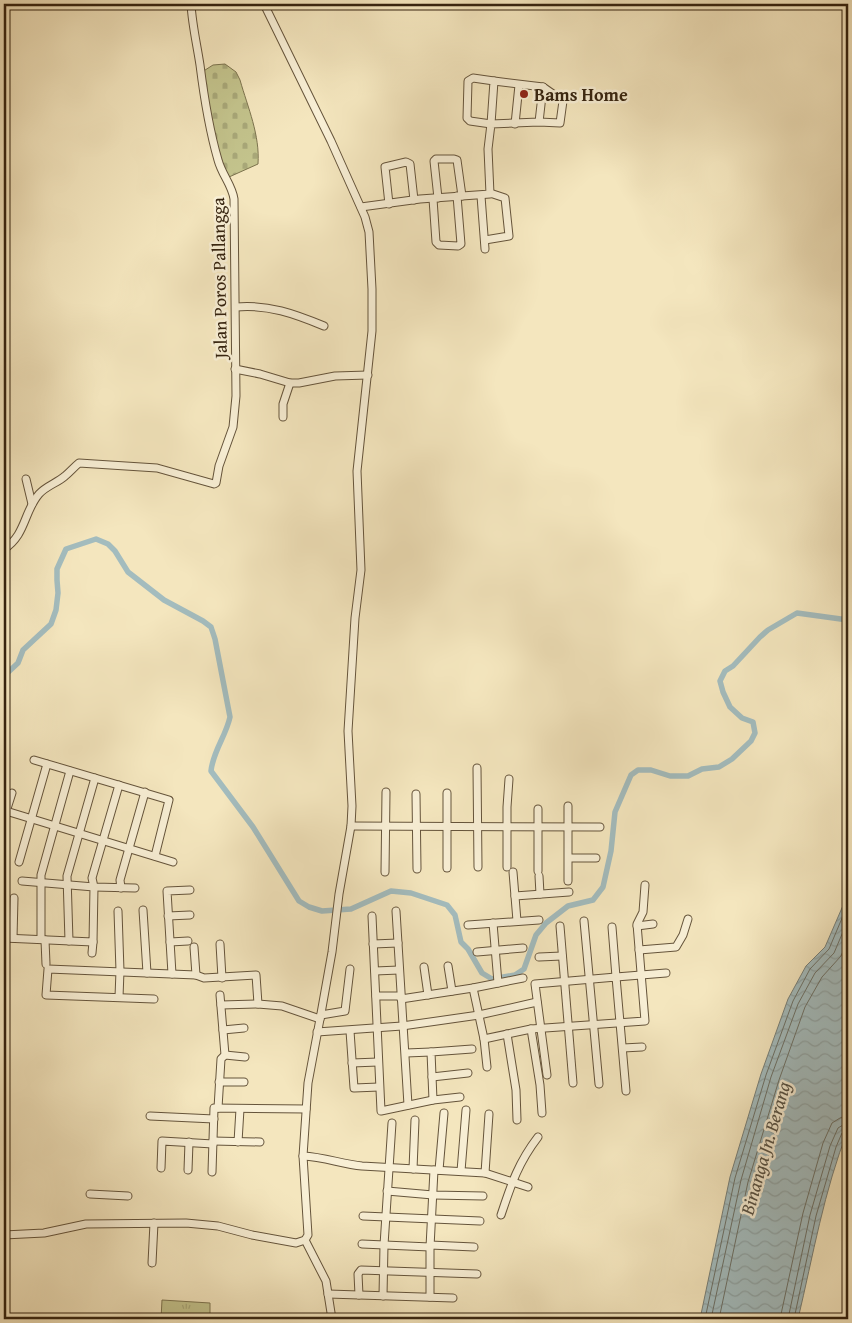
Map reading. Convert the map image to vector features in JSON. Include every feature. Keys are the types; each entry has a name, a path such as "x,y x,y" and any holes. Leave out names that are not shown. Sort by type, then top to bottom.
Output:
{"street":[{"name":"Jalan Poros Pallangga","path":"32,504 39,494 65,476 79,463 149,466 214,484 216,483 230,439 235,410 236,308 233,191 218,162 203,91 191,4"},
{"path":"4,1235 44,1233 86,1224 194,1223 296,1242 305,1240 308,1235 303,1156 308,1084 332,952 337,904 351,826 352,806 348,736 355,618 361,570 356,471 372,331 372,289 369,232 361,207 264,4"},
{"path":"473,78 494,81 542,87 560,99 563,105 560,122 491,124 470,121 466,118 468,81 473,78"},
{"path":"490,193 488,149 494,81"},
{"path":"515,124 519,85"},
{"path":"540,122 542,87"},
{"path":"454,158 457,160 460,196 461,244 458,246 439,245 436,242 434,161 436,159 454,158"},
{"path":"389,204 385,167 406,162 410,164 414,200"},
{"path":"361,207 435,198 481,196 490,193 505,198 509,236 485,240"},
{"path":"481,196 485,248"},
{"path":"236,308 248,306 275,309 296,314 324,326"},
{"path":"235,369 290,383 308,382 334,376 368,375"},
{"path":"283,417 284,400 290,383"},
{"path":"4,549 15,540 32,504 26,479"},
{"path":"34,760 169,800 155,856"},
{"path":"19,862 47,764"},
{"path":"477,768 478,867"},
{"path":"46,964 43,940 41,875 70,771"},
{"path":"69,941 67,876 96,778"},
{"path":"509,779 508,825 510,870 517,921"},
{"path":"92,953 94,887 92,878 119,785"},
{"path":"120,888 120,880 145,792"},
{"path":"385,872 386,792"},
{"path":"12,793 5,814 32,818 173,862"},
{"path":"447,793 447,868"},
{"path":"416,794 417,870"},
{"path":"568,806 568,881"},
{"path":"538,809 538,874 540,894"},
{"path":"351,826 508,825 600,827"},
{"path":"569,858 596,858"},
{"path":"22,881 94,887 135,888"},
{"path":"484,1039 536,1029 645,1020 637,926 644,912 645,885"},
{"path":"172,974 167,891 190,890"},
{"path":"515,896 569,892"},
{"path":"13,938 14,898"},
{"path":"143,910 147,972"},
{"path":"118,911 120,997"},
{"path":"396,911 408,1105"},
{"path":"168,916 190,914"},
{"path":"372,916 381,1111 434,1100 460,1097"},
{"path":"639,950 676,947 683,935 688,919"},
{"path":"468,925 539,920"},
{"path":"584,921 599,1084"},
{"path":"493,923 498,980"},
{"path":"637,926 653,924"},
{"path":"560,926 574,1083"},
{"path":"612,927 626,1091"},
{"path":"4,938 92,942"},
{"path":"170,942 188,941"},
{"path":"373,944 398,943"},
{"path":"220,944 222,978"},
{"path":"194,947 196,975"},
{"path":"477,952 522,948"},
{"path":"539,958 562,956"},
{"path":"448,966 452,991"},
{"path":"424,967 428,995"},
{"path":"154,999 46,994 48,969 147,972 196,975 204,978 256,976 258,1004"},
{"path":"221,1005 258,1004 282,1006 320,1017 345,1010 350,969"},
{"path":"375,971 399,970"},
{"path":"542,1113 533,1002 535,984 666,973"},
{"path":"376,996 401,998 428,995 473,988 498,980 523,978"},
{"path":"473,988 484,1039 487,1066"},
{"path":"218,1108 222,1059 225,1055 220,995"},
{"path":"318,1032 402,1026 479,1015 533,1002"},
{"path":"223,1030 244,1028"},
{"path":"536,1029 547,1075"},
{"path":"350,1031 354,1088 380,1087"},
{"path":"507,1034 516,1090 517,1120"},
{"path":"622,1048 642,1047"},
{"path":"406,1053 472,1050"},
{"path":"431,1052 434,1100"},
{"path":"225,1055 245,1057"},
{"path":"352,1063 378,1062"},
{"path":"432,1077 468,1073"},
{"path":"219,1082 244,1082"},
{"path":"212,1172 214,1108 306,1109"},
{"path":"238,1142 240,1109"},
{"path":"461,1171 466,1110"},
{"path":"430,1297 433,1195 444,1113"},
{"path":"485,1173 490,1114"},
{"path":"150,1116 214,1119"},
{"path":"412,1169 415,1120"},
{"path":"383,1296 384,1245 392,1123"},
{"path":"500,1215 525,1154 538,1138"},
{"path":"161,1168 162,1141 260,1142"},
{"path":"188,1142 188,1170"},
{"path":"303,1156 318,1157 346,1164 485,1173 528,1187"},
{"path":"387,1191 433,1195 483,1196"},
{"path":"90,1194 128,1196"},
{"path":"363,1216 480,1221"},
{"path":"152,1263 154,1223"},
{"path":"305,1240 326,1280 332,1319"},
{"path":"362,1244 474,1247"},
{"path":"359,1295 358,1274 360,1271 383,1270 476,1274"},
{"path":"328,1294 453,1298"}],"green space":[{"path":"225,64 236,72 240,80 253,122 258,153 258,164 229,177 226,176 217,148 202,72 213,65"},
{"path":"162,1300 210,1303 210,1319 161,1319"}],"water":[{"name":"Binanga Jn. Berang","path":"848,894 848,1130 832,1176 798,1319 700,1319 730,1177 761,1074 788,999 806,966 825,947"}],"waterway":[{"path":"4,676 18,663 23,650 51,624 56,610 58,593 57,569 66,549 96,539 108,544 115,551 128,572 164,600 211,627 230,717 214,757 211,771 253,827 299,901 309,907 322,911 351,909 391,891 411,893 447,905 455,915 461,942 468,949 482,973 492,979 515,975 524,969 536,935 546,923 568,906 593,900 603,887 611,851 615,812 631,775 638,770 651,770 670,776 688,776 702,769 719,767 732,759 751,741 755,733 753,722 742,718 730,707 723,692 720,681 725,671 733,666 768,630 797,613 848,620"}],"place":[{"name":"Bams Home","path":"524,94"}]}
